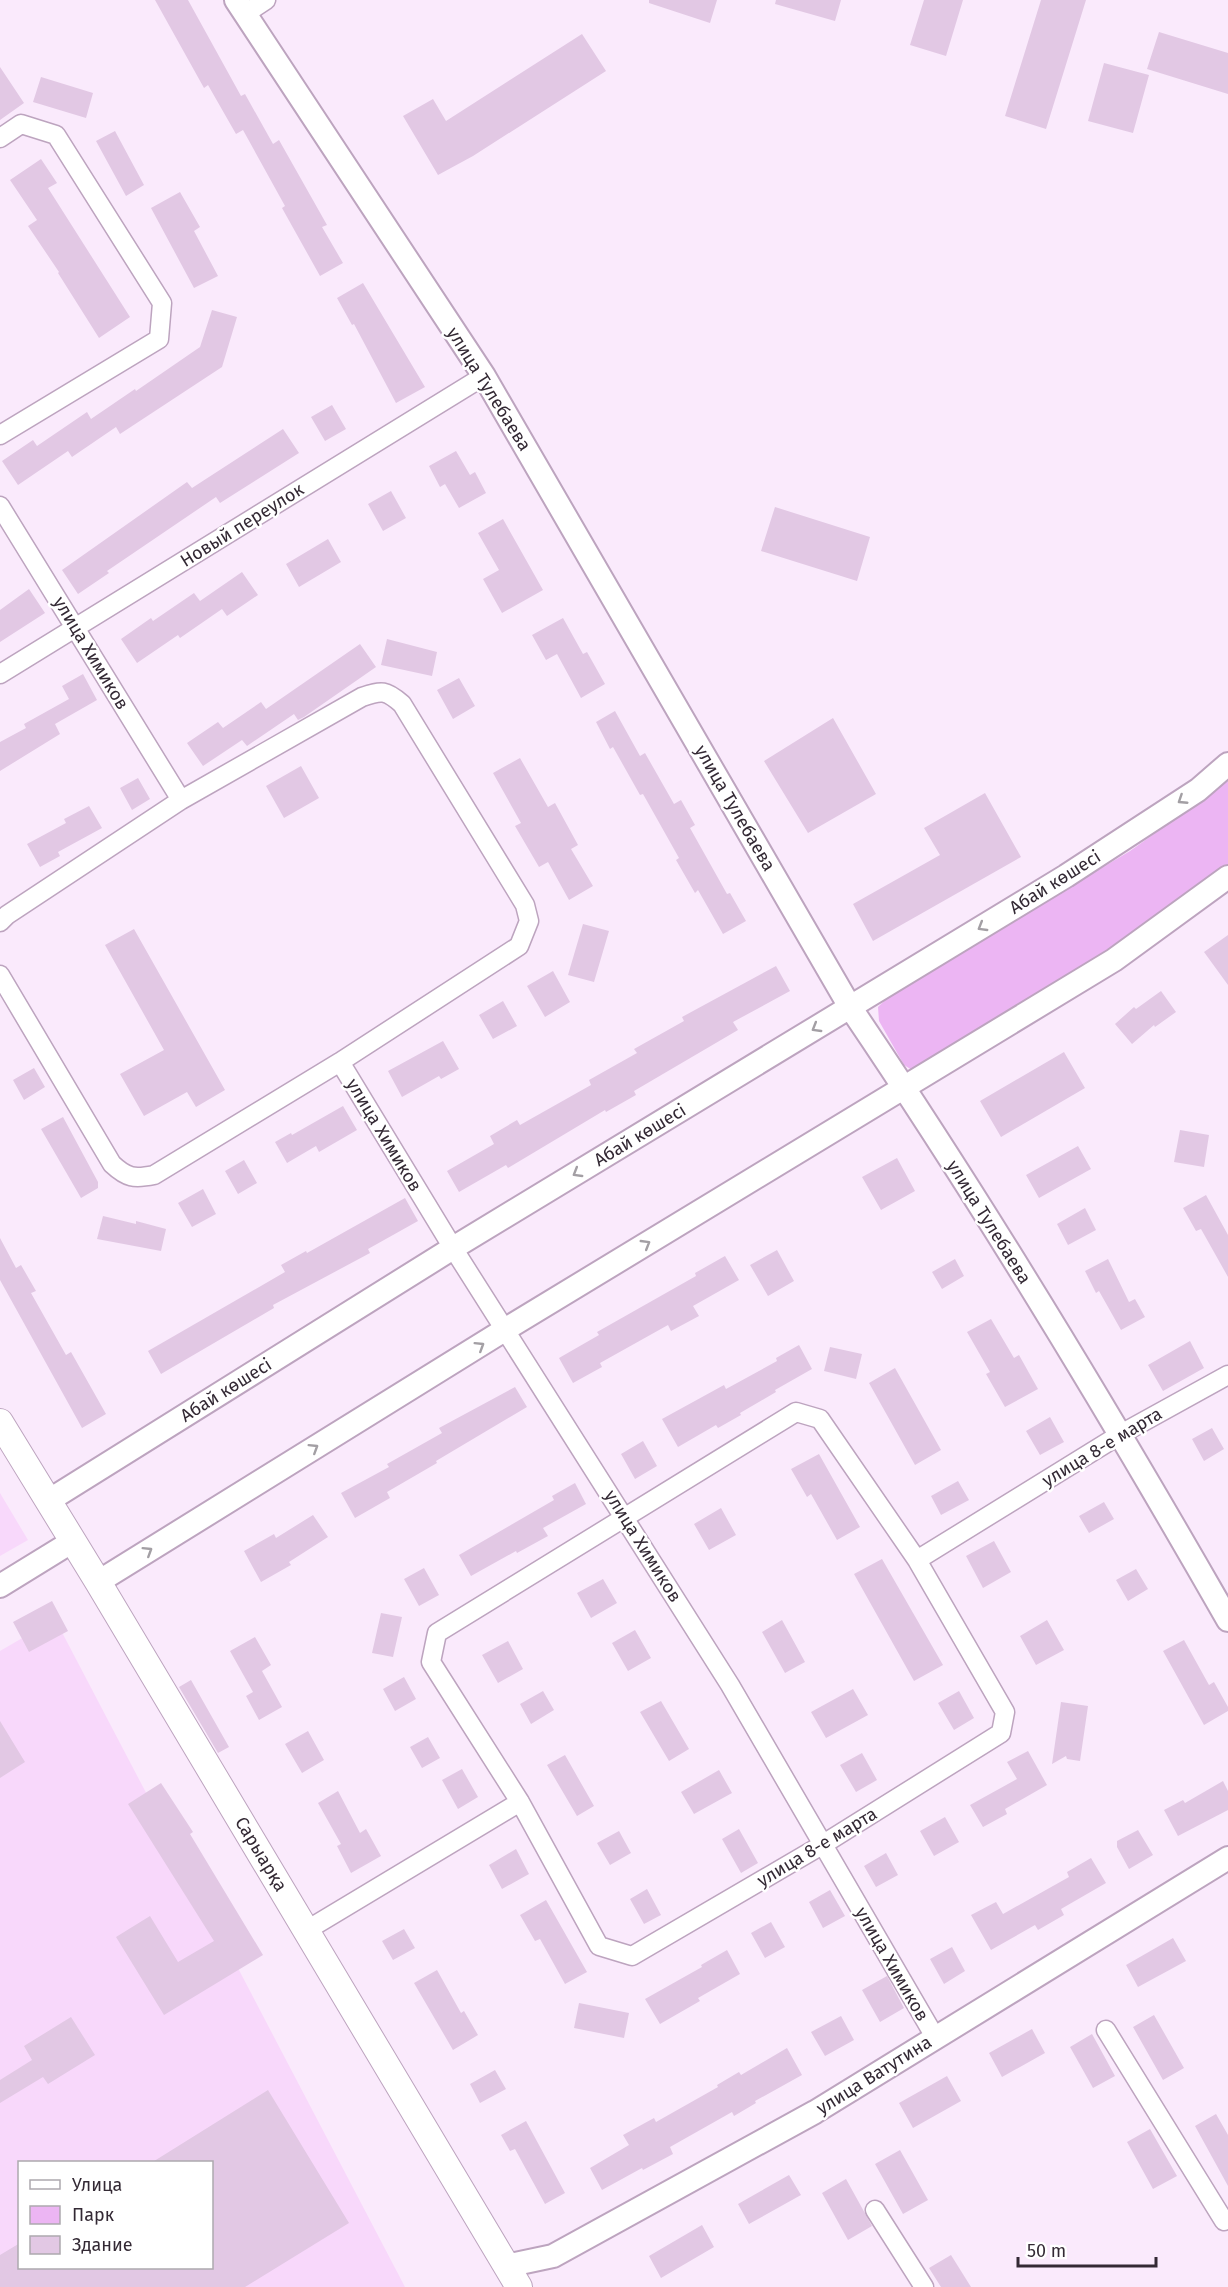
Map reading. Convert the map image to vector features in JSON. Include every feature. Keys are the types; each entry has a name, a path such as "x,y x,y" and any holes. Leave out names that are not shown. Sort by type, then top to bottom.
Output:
{"main road":[{"name":"Сарыарқа","path":"0,1422 513,2276"}],"street":[{"path":"240,7 266,0"},
{"name":"улица Тулебаева","path":"240,7 484,376 850,1007 905,1088 1121,1434 1228,1620"},
{"path":"0,138 21,124 56,135 162,303 159,339 0,435"},
{"name":"Новый переулок","path":"0,674 484,376"},
{"name":"улица Химиков","path":"0,506 181,801"},
{"name":"улица Химиков","path":"0,922 7,915 181,801 362,697 378,691 391,694 402,704 525,905 528,921 525,935 519,946 340,1062 154,1175 137,1179 123,1174 112,1164 0,975"},
{"name":"Абай көшесі","path":"48,1501 453,1248 1066,876 1198,790 1228,764"},
{"path":"98,1582 506,1329 1114,960 1228,877"},
{"name":"улица Химиков","path":"340,1062 453,1248 730,1685 935,2037"},
{"name":"улица 8-е марта","path":"917,1560 1121,1434 1228,1375"},
{"name":"улица 8-е марта","path":"796,1412 820,1419 917,1560 1005,1712 1001,1733 822,1845 632,1956 599,1946 519,1802 431,1662 437,1633 796,1412"},
{"path":"0,1586 73,1541"},
{"path":"307,1930 519,1802"},
{"name":"улица Ватутина","path":"513,2276 816,2112 1228,1858"},
{"path":"1106,2030 1227,2222"},
{"path":"875,2210 924,2287"}],"shaded area":[{"path":"0,1493 28,1540 0,1556"},
{"path":"55,1619 405,2287 0,2287 0,1651"}],"green space":[{"path":"1228,781 1228,865 1083,974 912,1070 904,1065 879,1021 878,1007 892,993 1130,851"}],"building":[{"path":"155,0 188,0 241,96 245,94 273,144 279,140 327,225 322,227 343,263 320,276 282,208 285,206 243,130 236,134 208,85 204,88"},
{"path":"649,0 717,0 710,23 649,3"},
{"path":"776,0 841,0 835,21 775,4"},
{"path":"924,0 963,0 946,56 910,45"},
{"path":"1041,0 1086,0 1046,129 1005,116"},
{"path":"1159,32 1228,53 1228,94 1147,69"},
{"path":"582,34 606,71 473,156 438,175 403,116 433,99 446,121"},
{"path":"1104,63 1149,75 1133,133 1088,121"},
{"path":"0,67 24,103 0,120"},
{"path":"41,77 93,93 86,118 33,102"},
{"path":"115,131 144,185 126,196 96,141"},
{"path":"41,159 57,183 48,188 130,317 99,338 28,226 37,220 10,180"},
{"path":"180,192 200,227 194,231 218,276 194,288 151,208"},
{"path":"363,283 425,387 396,403 354,324 352,325 337,298"},
{"path":"212,310 237,317 222,367 120,434 116,427 72,457 68,451 18,485 2,461 33,440 37,446 87,412 91,419 200,347"},
{"path":"332,405 346,429 325,441 311,417"},
{"path":"283,429 299,453 220,503 216,497 107,571 109,573 78,594 62,570 187,482 192,488"},
{"path":"456,451 470,475 475,472 486,493 459,508 445,484 440,487 429,466"},
{"path":"391,491 406,518 383,531 368,504"},
{"path":"775,507 870,537 857,581 761,551"},
{"path":"503,519 543,590 502,613 483,579 499,570 478,533"},
{"path":"328,539 341,562 299,587 286,564"},
{"path":"242,572 258,595 227,616 222,609 180,638 178,635 137,663 121,639 151,618 153,621 194,593 200,601"},
{"path":"29,589 45,613 0,642 0,610"},
{"path":"563,618 583,654 587,652 605,684 581,698 557,654 546,660 532,635"},
{"path":"387,639 437,652 432,676 381,665"},
{"path":"360,644 376,667 304,717 298,720 294,714 247,746 242,740 203,766 187,743 218,722 223,728 261,702 266,709"},
{"path":"83,674 97,700 55,724 60,734 0,771 0,742 26,728 24,724 69,699 62,686"},
{"path":"459,678 475,706 453,719 437,690"},
{"path":"615,711 640,756 645,753 674,804 681,800 695,825 690,828 727,894 730,893 746,921 723,934 698,890 695,893 676,860 679,858 643,794 640,795 613,747 610,749 596,722"},
{"path":"833,718 876,794 808,833 764,761"},
{"path":"520,758 548,807 555,803 578,845 571,849 593,886 569,900 548,862 539,867 515,826 521,823 493,773"},
{"path":"301,766 319,798 284,818 266,786"},
{"path":"138,778 150,799 132,810 120,788"},
{"path":"985,793 1021,857 873,941 853,904 940,855 924,828"},
{"path":"89,806 102,828 58,852 60,856 40,867 27,844 66,823 64,819"},
{"path":"583,924 609,931 594,982 568,975"},
{"path":"134,929 225,1090 196,1107 187,1092 144,1116 120,1074 164,1050 105,945"},
{"path":"1228,935 1228,985 1204,952"},
{"path":"776,966 790,991 733,1022 738,1030 634,1091 636,1095 606,1112 605,1110 508,1168 506,1165 459,1192 447,1171 494,1144 490,1136 517,1120 520,1125 591,1085 589,1080 637,1053 634,1049 684,1021 682,1017"},
{"path":"553,971 570,1002 545,1017 527,986"},
{"path":"1161,991 1176,1012 1155,1027 1154,1025 1132,1044 1115,1024 1134,1007 1136,1009"},
{"path":"503,1001 517,1026 493,1039 479,1015"},
{"path":"443,1041 459,1069 441,1079 439,1076 402,1097 388,1071"},
{"path":"1064,1052 1085,1088 1001,1137 980,1101"},
{"path":"34,1068 45,1087 24,1100 13,1080"},
{"path":"343,1106 357,1130 319,1152 316,1146 287,1163 275,1142"},
{"path":"63,1117 98,1182 98,1188 81,1198 41,1129"},
{"path":"1180,1130 1209,1135 1204,1167 1174,1162"},
{"path":"1078,1146 1091,1169 1039,1198 1026,1175"},
{"path":"897,1158 915,1191 881,1210 862,1177"},
{"path":"244,1160 257,1183 238,1194 225,1171"},
{"path":"203,1189 216,1214 192,1227 178,1203"},
{"path":"1206,1195 1228,1235 1228,1277 1201,1229 1196,1231 1183,1208"},
{"path":"405,1198 418,1221 368,1249 370,1253 273,1305 274,1308 161,1374 148,1351 285,1272 281,1265 306,1251 307,1253"},
{"path":"1085,1208 1096,1230 1068,1245 1057,1224"},
{"path":"103,1216 166,1229 161,1251 97,1239"},
{"path":"0,1238 16,1268 21,1265 36,1291 31,1293 66,1355 71,1352 106,1414 82,1428 0,1280"},
{"path":"777,1250 794,1281 768,1296 750,1265"},
{"path":"725,1256 739,1280 693,1306 699,1316 671,1331 668,1325 600,1363 602,1367 573,1383 559,1358 599,1335 597,1332 696,1276 695,1273"},
{"path":"955,1259 964,1276 942,1289 932,1272"},
{"path":"1108,1259 1129,1302 1135,1299 1145,1317 1121,1330 1099,1291 1096,1293 1085,1271"},
{"path":"991,1319 1014,1358 1019,1355 1038,1389 1005,1407 986,1374 990,1372 967,1332"},
{"path":"1190,1341 1204,1368 1163,1391 1148,1365"},
{"path":"799,1345 812,1369 775,1390 776,1392 740,1413 741,1415 718,1428 716,1425 678,1447 662,1419 724,1385 726,1389 777,1361 776,1358"},
{"path":"830,1347 862,1354 856,1379 824,1371"},
{"path":"895,1368 941,1450 915,1465 869,1383"},
{"path":"515,1387 527,1407 387,1492 390,1498 355,1518 341,1493 389,1467 387,1464 442,1433 439,1428"},
{"path":"1050,1417 1064,1442 1040,1455 1026,1431"},
{"path":"1212,1428 1224,1449 1204,1461 1192,1439"},
{"path":"643,1441 657,1466 635,1479 621,1454"},
{"path":"819,1454 860,1527 837,1540 811,1494 807,1497 791,1469"},
{"path":"958,1481 969,1500 941,1515 931,1496"},
{"path":"575,1483 586,1504 543,1528 548,1536 471,1576 459,1555 554,1500 552,1496"},
{"path":"1104,1502 1114,1519 1089,1533 1079,1516"},
{"path":"721,1508 736,1535 709,1550 694,1524"},
{"path":"313,1515 328,1537 289,1562 291,1565 261,1582 244,1551 274,1534 276,1538"},
{"path":"994,1541 1011,1572 983,1588 966,1556"},
{"path":"882,1559 943,1665 914,1681 854,1574"},
{"path":"424,1568 439,1595 419,1606 404,1579"},
{"path":"1136,1569 1148,1589 1128,1601 1116,1580"},
{"path":"603,1579 617,1603 591,1618 577,1593"},
{"path":"52,1601 68,1631 29,1652 13,1622"},
{"path":"381,1613 402,1617 393,1657 372,1653"},
{"path":"782,1620 805,1662 785,1673 762,1632"},
{"path":"1047,1620 1064,1650 1036,1665 1020,1636"},
{"path":"635,1630 651,1658 628,1671 612,1643"},
{"path":"255,1637 271,1665 262,1671 282,1707 259,1720 246,1696 253,1692 230,1651"},
{"path":"1184,1640 1209,1685 1214,1682 1228,1707 1228,1711 1204,1725 1163,1651"},
{"path":"508,1641 523,1669 498,1683 482,1655"},
{"path":"404,1677 416,1699 395,1711 383,1689"},
{"path":"191,1680 229,1747 218,1753 179,1687"},
{"path":"853,1689 868,1715 826,1738 811,1712"},
{"path":"543,1691 554,1710 531,1724 520,1704"},
{"path":"959,1691 974,1718 954,1730 938,1703"},
{"path":"661,1701 689,1749 669,1761 640,1712"},
{"path":"1061,1702 1088,1706 1080,1761 1067,1759 1066,1756 1052,1764"},
{"path":"0,1721 25,1762 0,1778"},
{"path":"308,1731 324,1760 302,1773 285,1744"},
{"path":"428,1737 440,1758 422,1768 410,1747"},
{"path":"1028,1751 1047,1785 1005,1809 1007,1814 983,1827 970,1805 1017,1779 1007,1762"},
{"path":"862,1753 877,1780 856,1792 840,1765"},
{"path":"565,1755 594,1806 577,1816 547,1765"},
{"path":"462,1769 478,1797 458,1809 442,1780"},
{"path":"719,1770 732,1793 694,1814 681,1792"},
{"path":"1223,1781 1228,1791 1228,1810 1178,1836 1164,1810 1183,1800 1185,1803"},
{"path":"161,1783 193,1832 190,1834 263,1955 164,2015 116,1937 150,1916 178,1962 214,1941 128,1804"},
{"path":"338,1791 360,1833 366,1829 381,1856 351,1873 337,1846 341,1844 318,1803"},
{"path":"945,1817 959,1842 934,1856 920,1831"},
{"path":"739,1829 758,1863 741,1873 722,1839"},
{"path":"1138,1830 1153,1855 1129,1869 1117,1847 1117,1841"},
{"path":"619,1831 631,1853 610,1865 597,1843"},
{"path":"516,1849 529,1874 502,1889 489,1865"},
{"path":"886,1853 898,1875 876,1887 864,1866"},
{"path":"1091,1858 1106,1883 1061,1909 1064,1915 1038,1930 1035,1925 991,1950 971,1915 996,1902 1003,1914 1069,1877 1067,1872"},
{"path":"647,1889 661,1915 644,1924 630,1899"},
{"path":"830,1890 845,1916 823,1928 809,1902"},
{"path":"546,1900 587,1972 565,1984 540,1939 535,1941 520,1915"},
{"path":"771,1922 785,1947 765,1958 751,1933"},
{"path":"404,1929 415,1948 393,1960 382,1941"},
{"path":"1173,1938 1186,1961 1138,1987 1126,1965"},
{"path":"952,1947 965,1971 944,1984 930,1959"},
{"path":"727,1950 740,1974 698,1998 700,2001 660,2024 645,1999"},
{"path":"437,1970 461,2013 464,2011 478,2035 453,2050 414,1983"},
{"path":"887,1976 904,2008 880,2022 862,1990"},
{"path":"579,2003 629,2013 624,2038 574,2028"},
{"path":"1154,2015 1184,2068 1163,2080 1133,2027"},
{"path":"841,2016 854,2040 825,2056 811,2032"},
{"path":"71,2017 95,2055 48,2084 43,2077 0,2103 0,2080 32,2060 24,2046"},
{"path":"1032,2029 1045,2053 1002,2077 989,2053"},
{"path":"1092,2034 1115,2076 1093,2088 1070,2047"},
{"path":"787,2048 802,2075 755,2101 756,2103 734,2116 732,2112 670,2147 673,2154 602,2190 590,2168 629,2145 623,2135 654,2118 656,2122 718,2087 717,2085 739,2072 741,2075"},
{"path":"495,2070 506,2089 480,2103 470,2084"},
{"path":"947,2076 961,2101 913,2128 899,2103"},
{"path":"268,2090 349,2223 245,2287 0,2287 0,2255 18,2244 18,2269 213,2269 213,2161 154,2161"},
{"path":"1216,2114 1228,2135 1228,2186 1195,2126"},
{"path":"526,2121 565,2193 545,2204 515,2149 510,2151 501,2135"},
{"path":"1150,2129 1177,2176 1153,2189 1127,2142"},
{"path":"900,2150 928,2200 903,2214 875,2164"},
{"path":"789,2175 801,2195 749,2224 738,2204"},
{"path":"846,2179 872,2226 848,2240 822,2193"},
{"path":"702,2225 714,2247 661,2278 649,2256"},
{"path":"951,2255 971,2287 941,2287 929,2268"}]}
